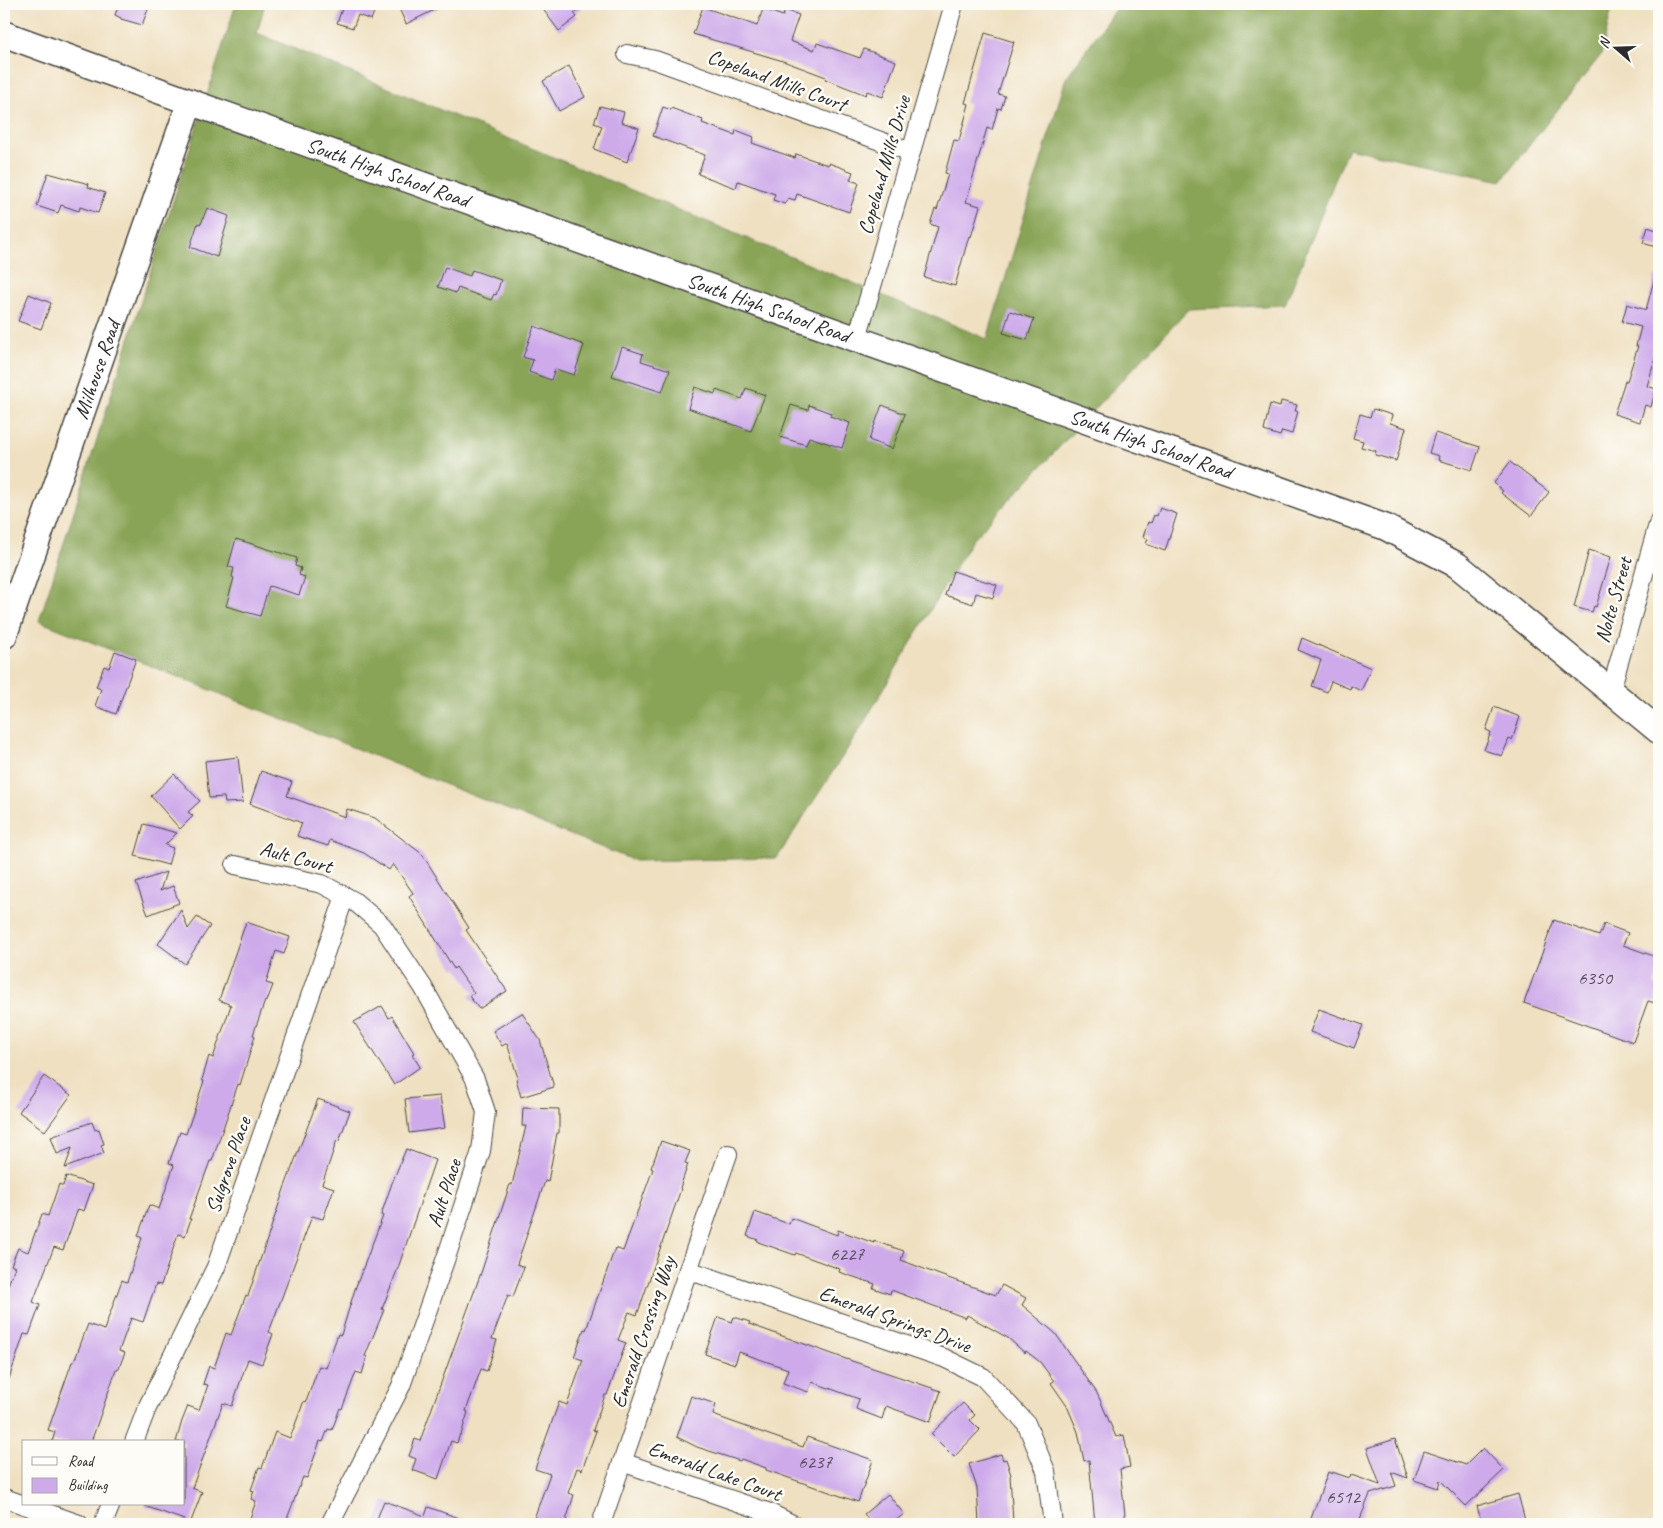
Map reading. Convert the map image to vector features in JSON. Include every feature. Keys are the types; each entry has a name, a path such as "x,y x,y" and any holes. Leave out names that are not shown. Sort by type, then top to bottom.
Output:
{"main road":[{"name":"South High School Road","path":"4,34 190,102 1385,527 1452,562 1611,690 1659,732"},
{"name":"Milhouse Road","path":"4,636 190,102"}],"street":[{"name":"Copeland Mills Drive","path":"857,338 954,4"},
{"name":"Copeland Mills Court","path":"627,54 655,60 911,152"},
{"name":"Nolte Street","path":"1611,690 1659,522"},
{"name":"Ault Court","path":"235,865 322,884 345,896"},
{"name":"Sulgrove Place","path":"135,1440 147,1408 216,1267 345,896"},
{"name":"Ault Place","path":"330,1524 401,1386 481,1151 486,1112 476,1079 423,987 382,925 354,901 345,896"},
{"name":"Emerald Crossing Way","path":"601,1524 728,1154"},
{"name":"Emerald Springs Drive","path":"688,1270 944,1358 983,1377 1026,1423 1046,1471 1053,1524"},
{"name":"Emerald Lake Court","path":"622,1462 770,1513 792,1524"},
{"path":"4,1498 22,1504"},
{"path":"27,1506 78,1524"},
{"path":"103,1524 110,1506"}],"green space":[{"path":"236,4 265,4 257,33 987,339 1066,78 1119,4 1613,4 1601,55 1501,181 1348,148 1285,305 1189,309 972,540 857,734 777,858 635,861 39,621"}],"building":[{"path":"119,4 150,4 142,25 121,19 115,15"},
{"path":"331,4 377,4 371,20 358,15 353,28 337,23 342,9"},
{"path":"397,4 446,4 406,24"},
{"path":"539,4 587,4 574,13 577,17 559,31"},
{"path":"703,7 757,26 763,9 783,16 785,10 799,15 790,41 814,50 817,43 860,58 864,49 896,61 883,97 867,91 866,95 783,61 693,34"},
{"path":"985,33 1014,42 998,94 1005,96 1001,109 998,108 992,130 987,128 966,202 980,206 971,237 969,236 955,286 924,277 938,227 930,224 935,209 937,210 948,174 945,173 954,140 959,141 969,104 965,103"},
{"path":"569,66 585,97 559,111 543,81"},
{"path":"600,106 624,112 621,122 639,128 627,162 594,149 602,126 594,123"},
{"path":"663,107 671,110 671,108 703,120 702,123 735,135 736,130 754,137 752,143 795,158 796,154 853,172 850,180 859,183 849,212 797,194 795,200 788,198 785,204 773,200 775,194 738,181 736,188 698,174 705,155 653,136"},
{"path":"48,173 89,184 88,187 105,193 98,213 80,207 79,211 61,205 58,213 37,206"},
{"path":"207,208 229,216 217,257 190,247 198,223 201,224"},
{"path":"1648,227 1659,231 1659,248 1643,243"},
{"path":"445,267 470,276 472,270 501,280 496,295 494,294 491,300 458,288 456,293 438,287"},
{"path":"1655,276 1659,276 1659,346 1647,386 1656,389 1651,407 1645,405 1640,422 1614,414 1638,346 1636,346 1641,327 1622,322 1627,304 1646,310"},
{"path":"29,294 51,303 41,329 18,321"},
{"path":"1010,311 1034,319 1027,340 1003,333"},
{"path":"534,326 584,345 574,375 555,369 551,380 529,372 533,360 523,357"},
{"path":"622,347 643,354 641,361 670,370 662,392 612,376"},
{"path":"695,387 715,394 716,390 742,399 746,388 765,395 751,431 688,408"},
{"path":"1281,401 1297,405 1295,411 1298,411 1292,434 1282,431 1280,436 1264,431 1270,404 1280,407"},
{"path":"791,405 808,410 809,405 831,413 830,416 850,423 842,448 809,437 806,445 780,437"},
{"path":"882,405 905,414 892,449 869,440"},
{"path":"1373,409 1392,415 1390,423 1406,428 1396,461 1375,455 1376,451 1361,447 1363,441 1353,438 1360,414 1370,417"},
{"path":"1435,433 1480,447 1472,470 1438,460 1439,456 1429,453"},
{"path":"1510,462 1549,492 1531,516 1501,493 1503,491 1494,483"},
{"path":"1160,508 1177,514 1165,551 1146,544 1148,539 1143,537 1148,522 1151,523 1154,515 1157,516"},
{"path":"236,539 297,558 295,566 301,568 299,575 305,577 299,595 269,586 260,616 226,606 234,578 232,577 234,568 228,567"},
{"path":"1589,550 1611,557 1596,607 1594,606 1592,612 1574,607"},
{"path":"953,571 997,585 993,598 976,593 973,604 945,595"},
{"path":"1302,638 1371,668 1361,691 1351,686 1350,689 1331,681 1327,692 1312,686 1321,660 1298,650"},
{"path":"115,651 136,659 116,714 95,706 101,689 96,687 104,666 109,668"},
{"path":"1494,707 1520,717 1512,740 1509,739 1502,756 1484,750 1491,732 1486,730"},
{"path":"238,757 243,802 225,803 224,797 209,798 205,761"},
{"path":"261,771 292,782 287,796 345,817 347,809 375,818 422,854 469,928 466,930 507,991 479,1009 469,996 474,993 456,967 454,969 409,896 413,893 393,864 389,870 364,853 330,840 328,846 297,836 302,823 250,804"},
{"path":"174,774 200,801 188,812 193,816 180,829 151,796"},
{"path":"144,824 177,833 165,845 173,848 168,865 135,856"},
{"path":"166,872 160,891 173,886 179,903 148,915 136,883"},
{"path":"181,910 188,929 197,917 210,926 185,964 158,944"},
{"path":"1554,920 1599,936 1604,924 1628,933 1623,945 1659,958 1659,970 1654,985 1659,986 1659,991 1655,1003 1648,1001 1633,1042 1524,1003"},
{"path":"246,922 290,937 284,954 276,951 266,983 273,985 253,1035 255,1036 240,1085 238,1084 212,1161 210,1161 189,1219 191,1219 185,1236 178,1234 161,1285 156,1284 143,1322 131,1318 119,1351 125,1353 118,1370 116,1370 92,1440 53,1440 55,1432 48,1430 72,1362 74,1362 88,1324 104,1330 122,1280 127,1282 142,1238 138,1236 149,1205 159,1209 174,1165 169,1163 180,1132 186,1134 204,1081 202,1080 209,1056 213,1058 231,1005 219,1000"},
{"path":"382,1006 389,1018 392,1016 420,1067 394,1085 354,1022"},
{"path":"1319,1009 1363,1025 1354,1048 1310,1032"},
{"path":"522,1013 540,1040 554,1087 521,1097 516,1079 518,1078 507,1043 502,1046 493,1031"},
{"path":"44,1076 71,1095 45,1131 19,1112"},
{"path":"440,1096 445,1128 409,1133 405,1099"},
{"path":"318,1099 350,1111 339,1141 337,1140 322,1184 334,1188 323,1219 312,1216 269,1332 273,1334 262,1364 248,1359 232,1406 223,1403 192,1488 202,1492 190,1524 184,1524 184,1520 145,1506 185,1506 185,1440 177,1440 182,1421 188,1406 199,1410 208,1385 203,1384 209,1366 214,1368 226,1333 231,1335 246,1295 248,1296 284,1189"},
{"path":"523,1108 559,1109 559,1133 557,1133 548,1182 545,1181 517,1264 524,1267 513,1297 508,1295 492,1339 497,1340 487,1371 481,1369 466,1411 468,1412 461,1435 457,1443 451,1441 438,1479 412,1470 416,1459 409,1456 415,1439 420,1441 482,1270 510,1184 512,1185 526,1126 522,1126"},
{"path":"92,1122 95,1130 99,1129 104,1144 101,1145 104,1153 65,1168 72,1148 57,1154 51,1137"},
{"path":"661,1141 690,1151 685,1163 688,1164 681,1189 637,1315 629,1312 618,1340 626,1343 607,1395 605,1395 593,1430 596,1431 582,1470 577,1468 568,1493 574,1495 565,1524 532,1524 550,1474 535,1469 559,1402 567,1405 583,1360 574,1357 584,1329 586,1330 615,1248 623,1251 653,1169 651,1168"},
{"path":"406,1149 435,1160 382,1309 384,1310 365,1356 367,1357 362,1374 356,1372 332,1430 328,1429 323,1442 320,1441 307,1478 303,1477 285,1524 248,1524 256,1501 251,1499 254,1491 251,1490 259,1467 262,1468 275,1432 290,1438 319,1366 326,1368 338,1334 341,1335 355,1289 383,1216 381,1215 392,1183"},
{"path":"66,1176 93,1185 84,1211 78,1209 63,1250 54,1247 33,1302 40,1305 29,1335 24,1334 6,1388 4,1387 4,1295 15,1267 11,1265 18,1248 28,1252 42,1214 48,1216 59,1184 63,1186"},
{"path":"755,1212 789,1224 791,1218 837,1235 838,1230 874,1243 874,1241 904,1251 901,1260 937,1274 996,1295 1002,1285 1026,1298 1022,1305 1055,1333 1097,1393 1116,1437 1124,1435 1130,1467 1120,1469 1126,1524 1095,1524 1089,1460 1084,1461 1078,1432 1067,1406 1051,1383 1054,1381 1040,1362 1026,1351 1025,1353 1008,1338 967,1315 966,1318 891,1290 890,1294 873,1288 875,1284 839,1272 840,1269 758,1242 758,1240 747,1236"},
{"path":"718,1317 732,1322 734,1317 750,1322 749,1324 941,1391 930,1422 886,1406 882,1419 856,1409 859,1399 812,1382 808,1392 783,1383 788,1369 739,1352 735,1364 705,1354"},
{"path":"691,1396 716,1404 713,1415 803,1447 807,1437 873,1460 858,1502 766,1470 766,1468 741,1459 740,1461 697,1447 677,1437"},
{"path":"963,1403 975,1415 970,1420 980,1430 954,1457 931,1434"},
{"path":"1395,1439 1408,1478 1391,1472 1396,1486 1370,1494 1358,1524 1309,1524 1328,1472 1350,1478 1351,1475 1380,1485 1367,1448"},
{"path":"1483,1448 1504,1470 1466,1506 1440,1480 1438,1488 1414,1480 1424,1451 1466,1465"},
{"path":"1001,1454 1003,1460 1006,1459 1011,1475 1013,1521 1010,1521 1010,1524 979,1524 977,1488 969,1464"},
{"path":"888,1494 904,1514 891,1524 873,1524 864,1514"},
{"path":"1518,1494 1526,1524 1482,1524 1477,1506"},
{"path":"384,1501 425,1516 428,1507 470,1522 470,1524 375,1524"}]}
